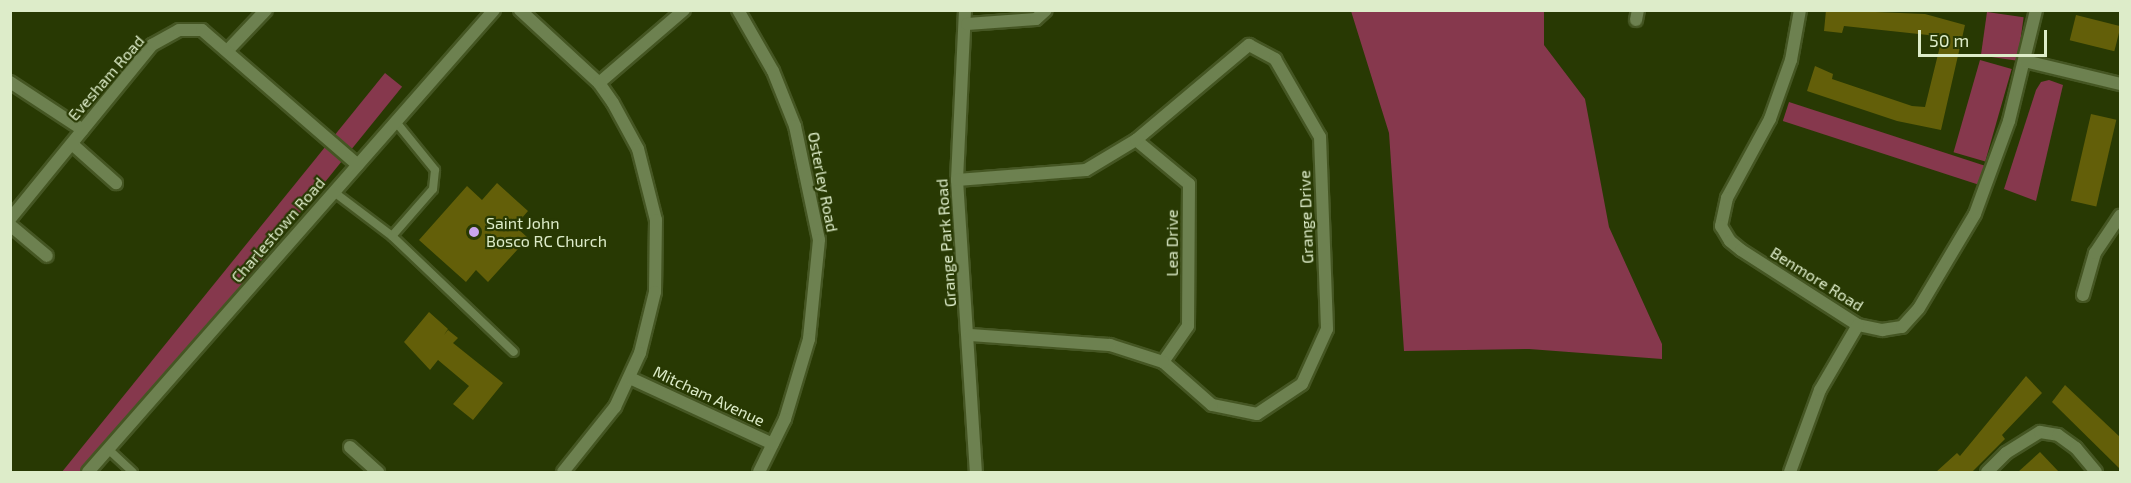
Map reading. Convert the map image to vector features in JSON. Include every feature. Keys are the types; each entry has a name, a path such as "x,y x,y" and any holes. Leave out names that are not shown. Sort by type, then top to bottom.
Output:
{"street":[{"path":"228,50 266,10"},
{"name":"Charlestown Road","path":"88,472 494,10"},
{"path":"520,10 599,82 638,149 656,220 655,291 650,323 630,378 609,415 564,472"},
{"path":"599,82 684,10"},
{"name":"Osterley Road","path":"738,10 773,71 795,126 819,240 809,339 794,392 759,472"},
{"name":"Grange Park Road","path":"965,10 957,180 969,335 976,472"},
{"path":"966,24 1036,19 1046,10"},
{"name":"Benmore Road","path":"1800,10 1791,60 1770,118 1727,198 1721,226 1730,241 1741,250 1858,325 1882,330 1902,327 1937,283 1985,191 2025,61 2036,10"},
{"name":"Evesham Road","path":"10,219 152,45 179,30 202,30 228,50 358,165"},
{"name":"Grange Drive","path":"957,180 1086,170 1136,140 1249,45 1275,59 1320,137 1327,329 1302,384 1257,414 1212,405 1163,362 1110,345 969,335"},
{"path":"2025,61 2121,84"},
{"path":"10,82 83,130"},
{"name":"Lea Drive","path":"1136,140 1188,184 1188,326 1163,362"},
{"path":"72,144 117,183"},
{"path":"2083,295 2095,253 2121,216"},
{"path":"10,225 47,256"},
{"path":"1790,472 1820,390 1858,325"},
{"name":"Mitcham Avenue","path":"630,378 773,444"},
{"path":"1987,472 2006,453 2040,432 2058,435 2076,447 2094,472"},
{"path":"350,447 378,472"}],"lane":[{"path":"392,236 433,189 435,170 396,122"},
{"path":"334,192 392,236 514,352"},
{"path":"108,449 134,472"}],"shaded area":[{"path":"1351,11 1544,11 1544,45 1585,99 1609,227 1662,344 1662,359 1529,349 1404,351 1389,133"},
{"path":"1987,12 2024,17 2018,61 1981,56"},
{"path":"1980,60 2012,69 1985,161 1954,152"},
{"path":"385,73 402,87 90,472 62,472"},
{"path":"2049,80 2063,85 2036,201 2004,189 2036,90 2041,82"},
{"path":"1789,102 1985,166 1979,185 1783,121"}],"building":[{"path":"1826,10 1925,14 1965,25 1941,130 1897,121 1807,91 1815,66 1833,74 1832,79 1912,106 1925,107 1941,42 1928,35 1844,26 1842,33 1824,31"},
{"path":"2076,15 2120,26 2114,51 2070,40"},
{"path":"2091,114 2116,120 2096,207 2071,201"},
{"name":"Saint John Bosco RC Church","path":"497,183 528,211 515,226 528,238 488,282 476,270 466,282 419,240 467,186 482,200"},
{"path":"429,312 448,329 444,335 448,330 458,338 453,343 503,383 473,420 453,404 469,386 438,360 430,370 404,342"},
{"path":"2026,376 2042,393 2002,435 2005,439 1972,472 1936,472 1957,453 1960,456"},
{"path":"2065,385 2121,438 2121,470 2052,402"},
{"path":"2040,452 2059,472 2018,472"}],"place":[{"name":"Saint John Bosco RC Church","path":"474,232"}]}
